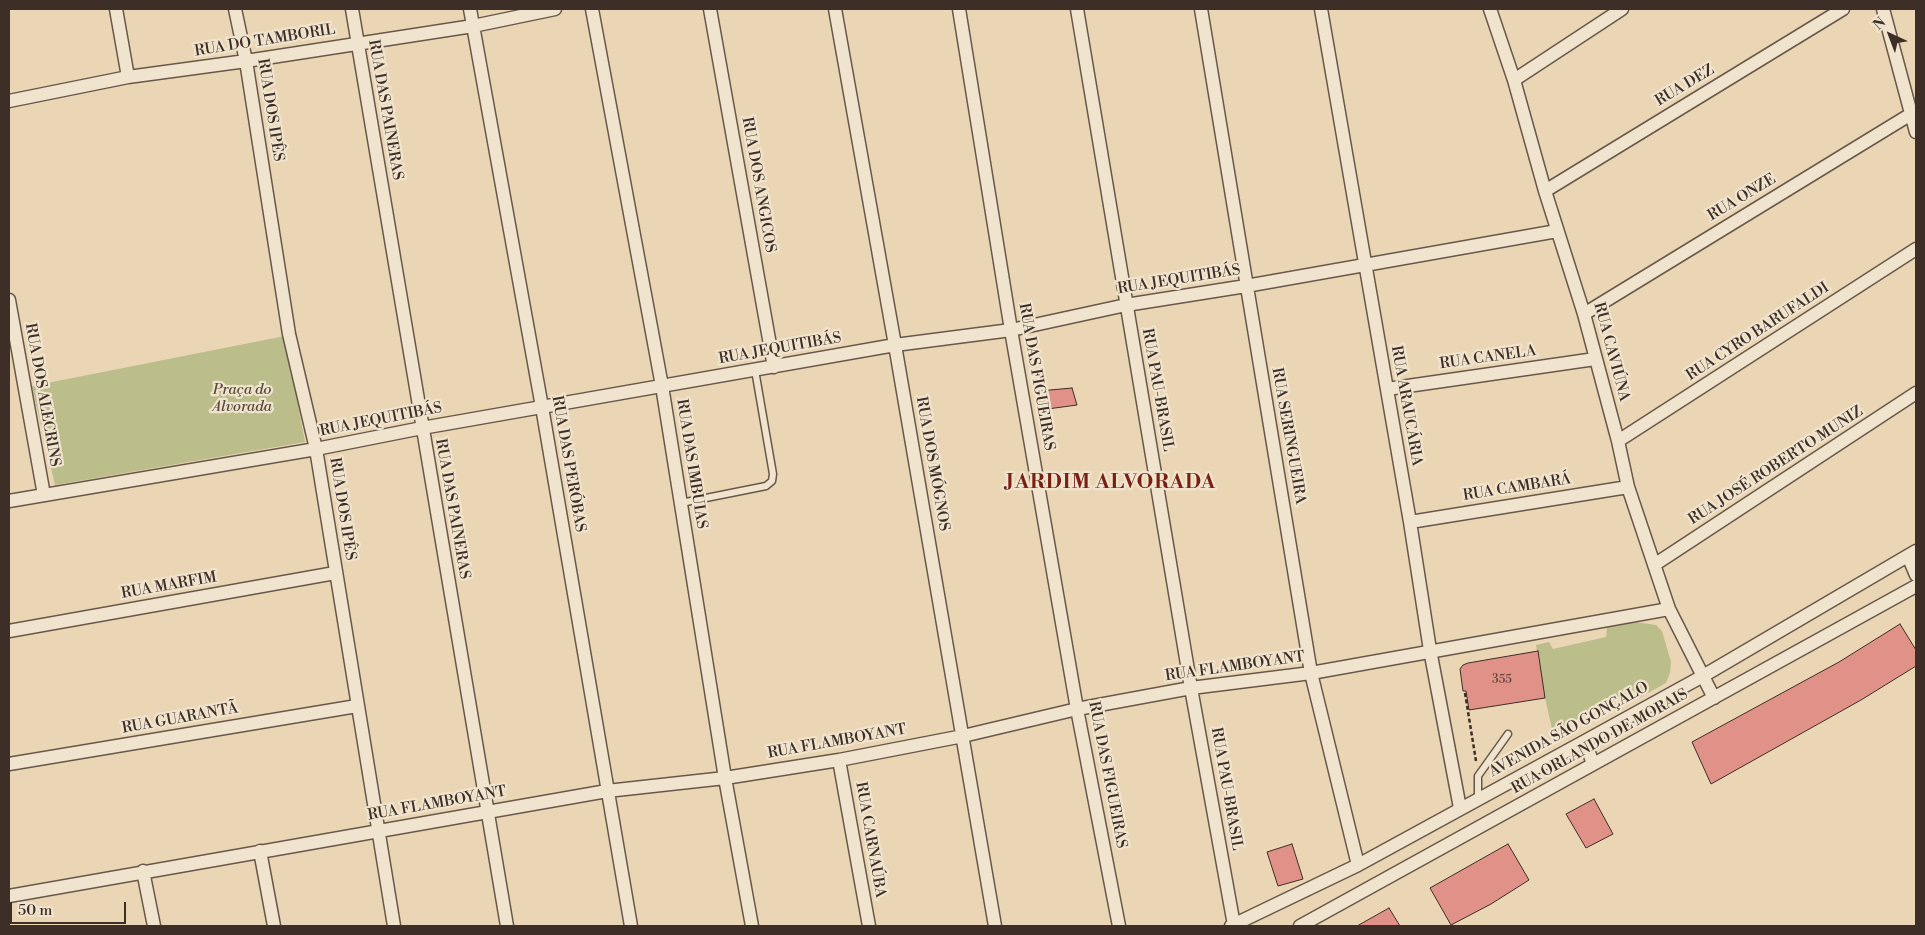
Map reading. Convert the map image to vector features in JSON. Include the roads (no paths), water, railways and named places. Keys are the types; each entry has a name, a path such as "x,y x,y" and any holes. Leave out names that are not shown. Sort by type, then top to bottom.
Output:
{"street":[{"path":"116,9 128,77"},
{"name":"RUA DOS IPÊS","path":"235,9 246,61 289,334 316,450 394,926"},
{"name":"RUA DAS PAINERAS","path":"352,9 507,926"},
{"name":"RUA DAS PERÓBAS","path":"470,9 542,407 631,926"},
{"name":"RUA DO TAMBORIL","path":"9,101 128,77 473,26 555,9"},
{"name":"RUA DAS IMBUIAS","path":"592,9 662,386 725,778 752,926"},
{"name":"RUA DOS ANGICOS","path":"710,9 774,367"},
{"name":"RUA DOS MÓGNOS","path":"835,9 896,345 995,926"},
{"name":"RUA DAS FIGUEIRAS","path":"959,9 1011,330 1077,709 1119,926"},
{"name":"RUA PAU-BRASIL","path":"1077,9 1191,688 1233,925"},
{"name":"RUA SERINGUEIRA","path":"1201,9 1311,672 1358,865"},
{"name":"RUA ARAUCÁRIA","path":"1321,9 1410,522 1430,650 1460,808"},
{"name":"RUA CAVIÚNA","path":"1490,9 1514,80 1545,191 1584,314 1618,441 1628,487 1669,609 1714,698"},
{"path":"1514,80 1622,9"},
{"name":"RUA DEZ","path":"1545,191 1843,9"},
{"path":"1883,9 1914,112 1916,132"},
{"name":"RUA ONZE","path":"1584,314 1914,112"},
{"name":"RUA JEQUITIBÁS","path":"9,500 316,450 422,428 896,345 1011,330 1126,305 1246,286 1558,231"},
{"name":"RUA CYRO BARUFALDI","path":"1618,441 1916,249"},
{"name":"RUA DOS ALECRINS","path":"9,300 44,495"},
{"name":"RUA CANELA","path":"1387,389 1595,359"},
{"name":"RUA JOSÉ ROBERTO MUNIZ","path":"1654,566 1916,393"},
{"name":"RUA CAMBARÁ","path":"1410,522 1628,487"},
{"path":"1912,553 1916,575"},
{"name":"AVENIDA SÃO GONÇALO","path":"1233,925 1358,865 1585,741 1703,676 1912,553"},
{"name":"RUA MARFIM","path":"9,631 335,573"},
{"name":"RUA ORLANDO DE MORAIS","path":"1300,926 1916,586"},
{"name":"RUA FLAMBOYANT","path":"9,896 607,791 725,778 839,760 963,736 1077,709 1191,688 1311,672 1669,609"},
{"name":"RUA GUARANTÃ","path":"9,764 357,706"},
{"path":"1585,741 1593,764"},
{"name":"RUA CARNAÚBA","path":"839,760 869,926"},
{"path":"260,851 274,926"},
{"path":"143,871 154,926"}],"lane":[{"path":"681,503 766,486 772,481 773,474 755,370"},
{"path":"1478,799 1478,776 1508,734"}],"district":[{"name":"JARDIM ALVORADA","path":"1111,483"}],"park label":[{"name":"Praça do Alvorada","path":"242,398"}]}
